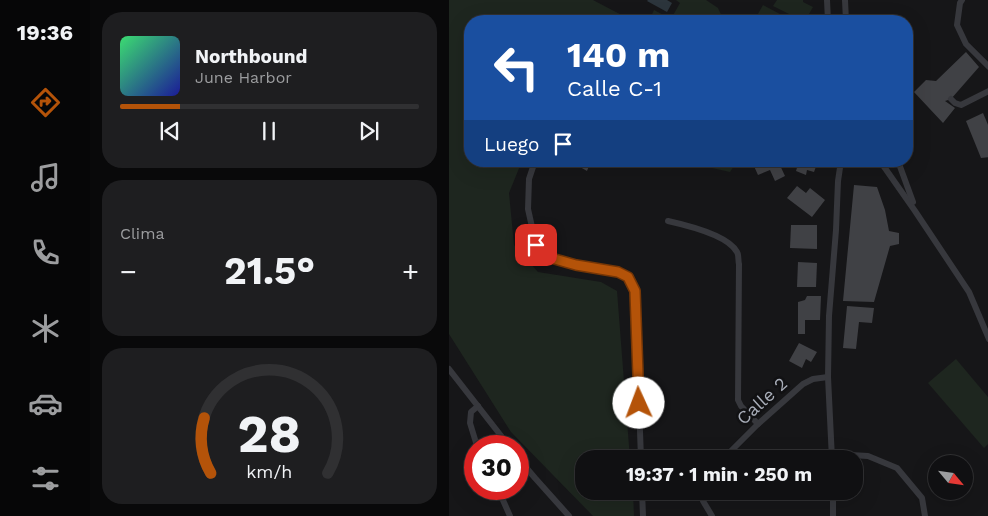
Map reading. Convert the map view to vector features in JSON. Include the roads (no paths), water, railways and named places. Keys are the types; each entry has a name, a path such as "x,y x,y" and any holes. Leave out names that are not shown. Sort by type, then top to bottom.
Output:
{"street":[{"path":"827,0 828,15"},
{"path":"845,0 846,15"},
{"path":"962,0 957,24 966,44 988,67"},
{"path":"951,100 961,105 988,91"},
{"path":"533,167 529,179 528,209 536,245 543,254 576,265 618,272 628,277 635,291 641,450"},
{"path":"837,167 838,181"},
{"path":"832,450 828,377 829,316 840,167"},
{"path":"884,167 969,292 988,339"},
{"path":"900,167 915,211"},
{"path":"668,221 692,226 727,242 737,253 739,264 738,400 741,406 758,424"},
{"path":"449,368 500,435"},
{"name":"Calle 2","path":"732,450 803,384 813,379 828,377"},
{"path":"474,435 470,423 471,412 477,406"},
{"path":"863,456 869,456 897,468 922,498 925,516"},
{"path":"529,471 569,516"},
{"path":"503,500 510,516"},
{"path":"642,500 643,516"},
{"path":"703,500 712,516"},
{"path":"833,500 833,516"}]}
